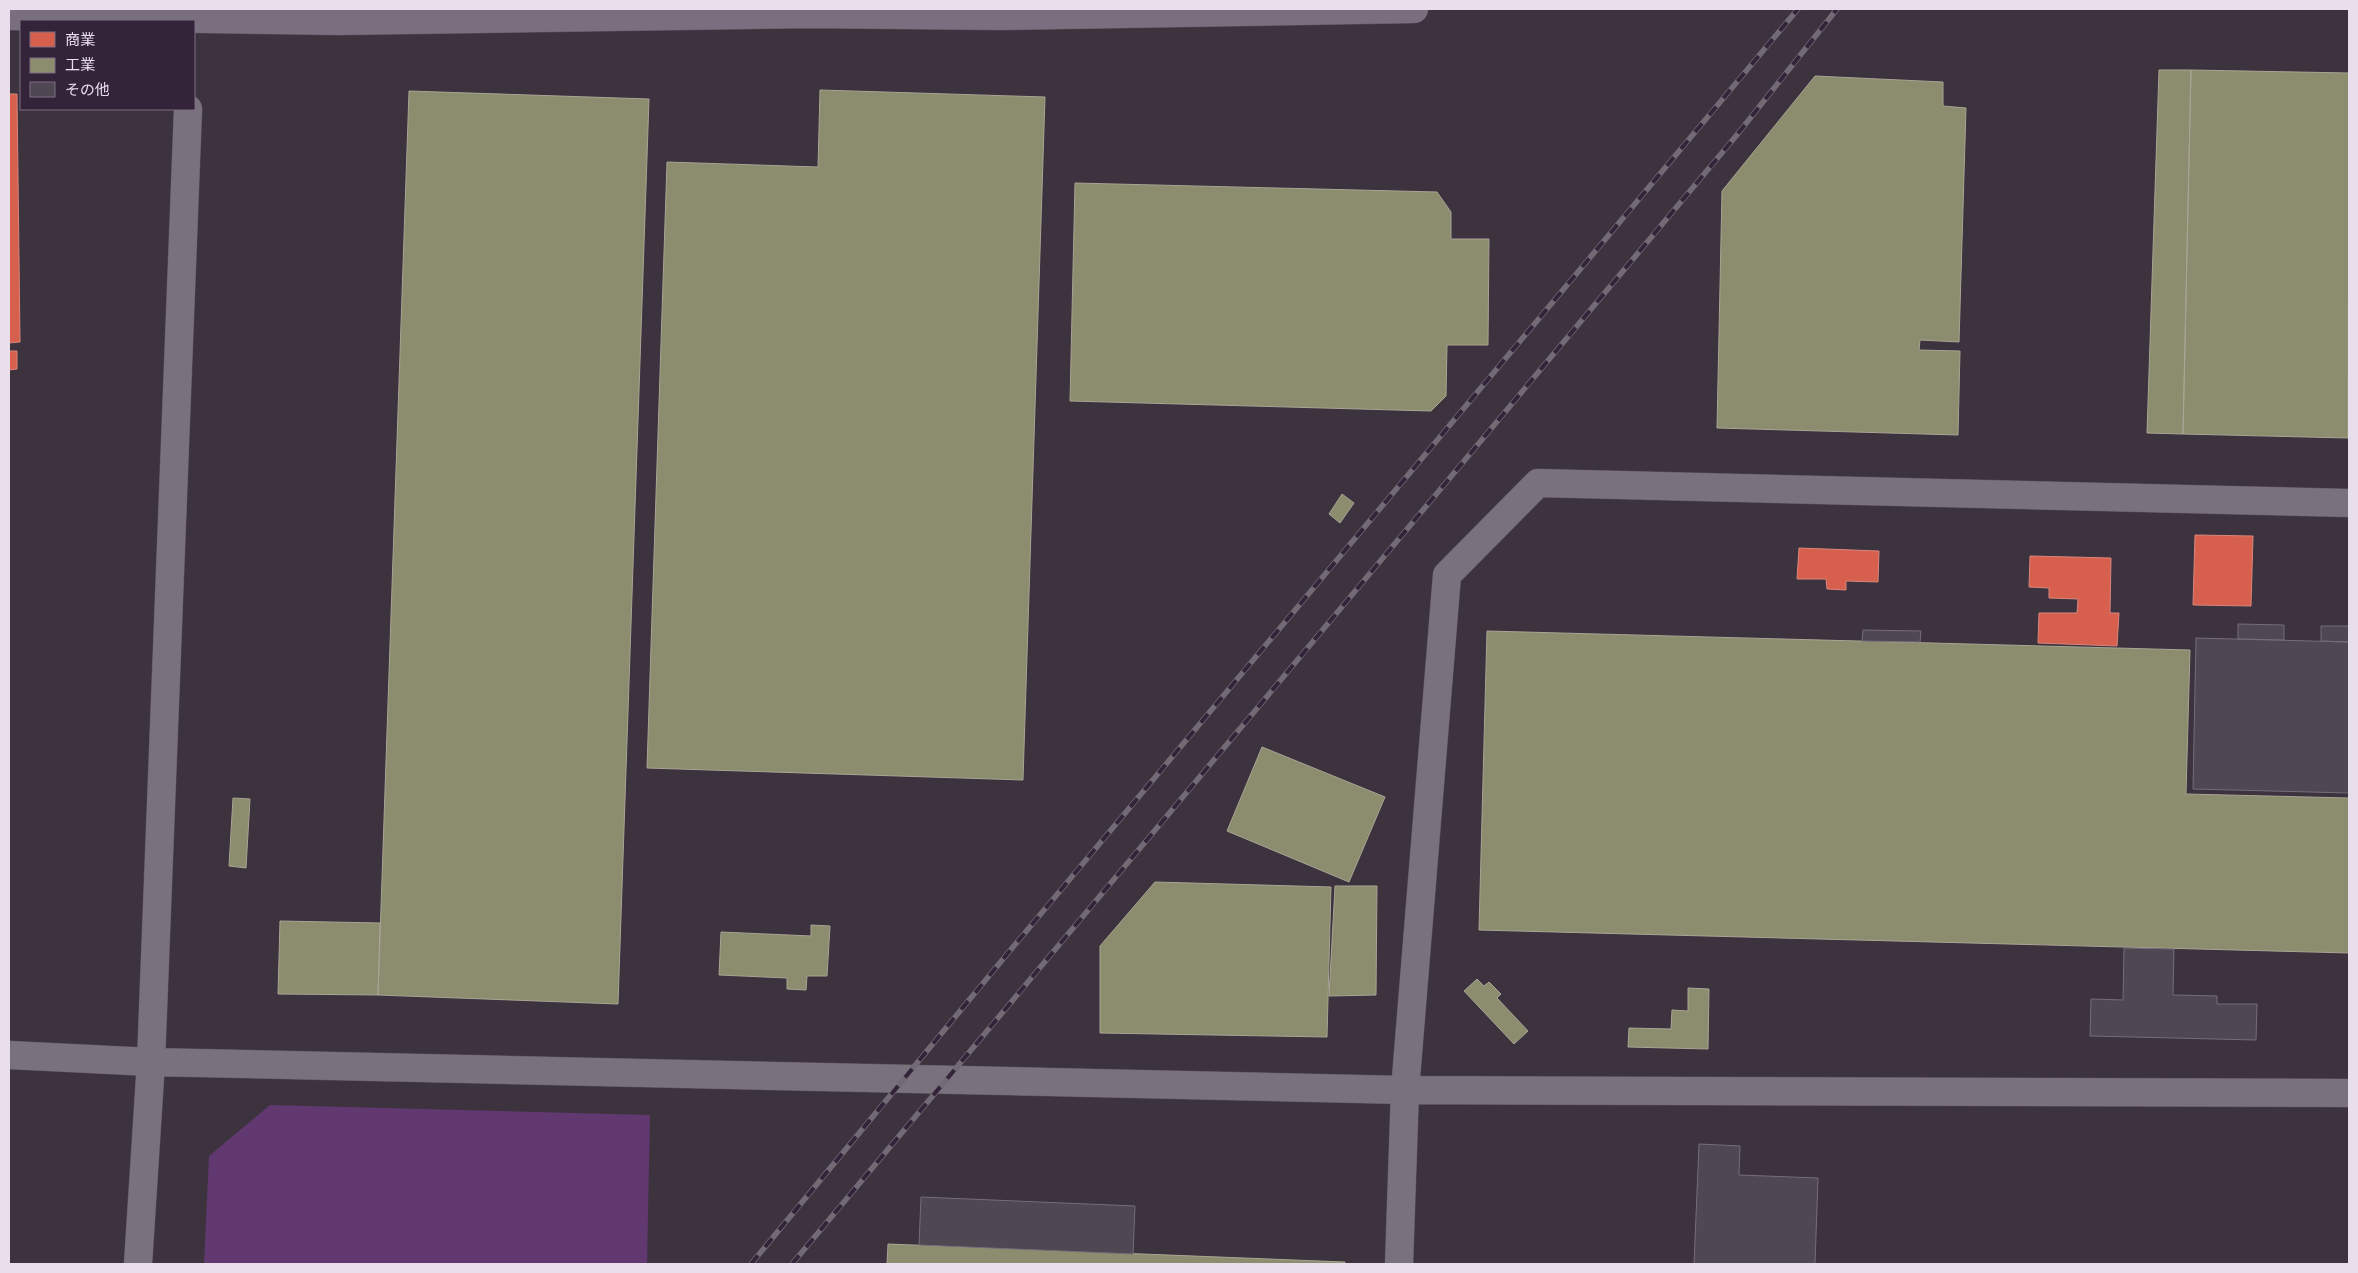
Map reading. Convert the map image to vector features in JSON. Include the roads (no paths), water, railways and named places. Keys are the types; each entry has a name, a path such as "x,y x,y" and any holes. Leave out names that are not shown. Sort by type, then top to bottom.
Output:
{"highway":[{"path":"9,16 191,16 339,21 807,14 1002,16 1414,9"}],"street":[{"path":"138,1264 151,1062 188,110"},
{"path":"1399,1264 1405,1090 1447,575 1538,483 2349,503"},
{"path":"9,1055 151,1062 1405,1090 2349,1093"}],"railway":[{"path":"751,1264 1003,959 1798,9"},
{"path":"792,1264 1736,136 1837,9"}]}
